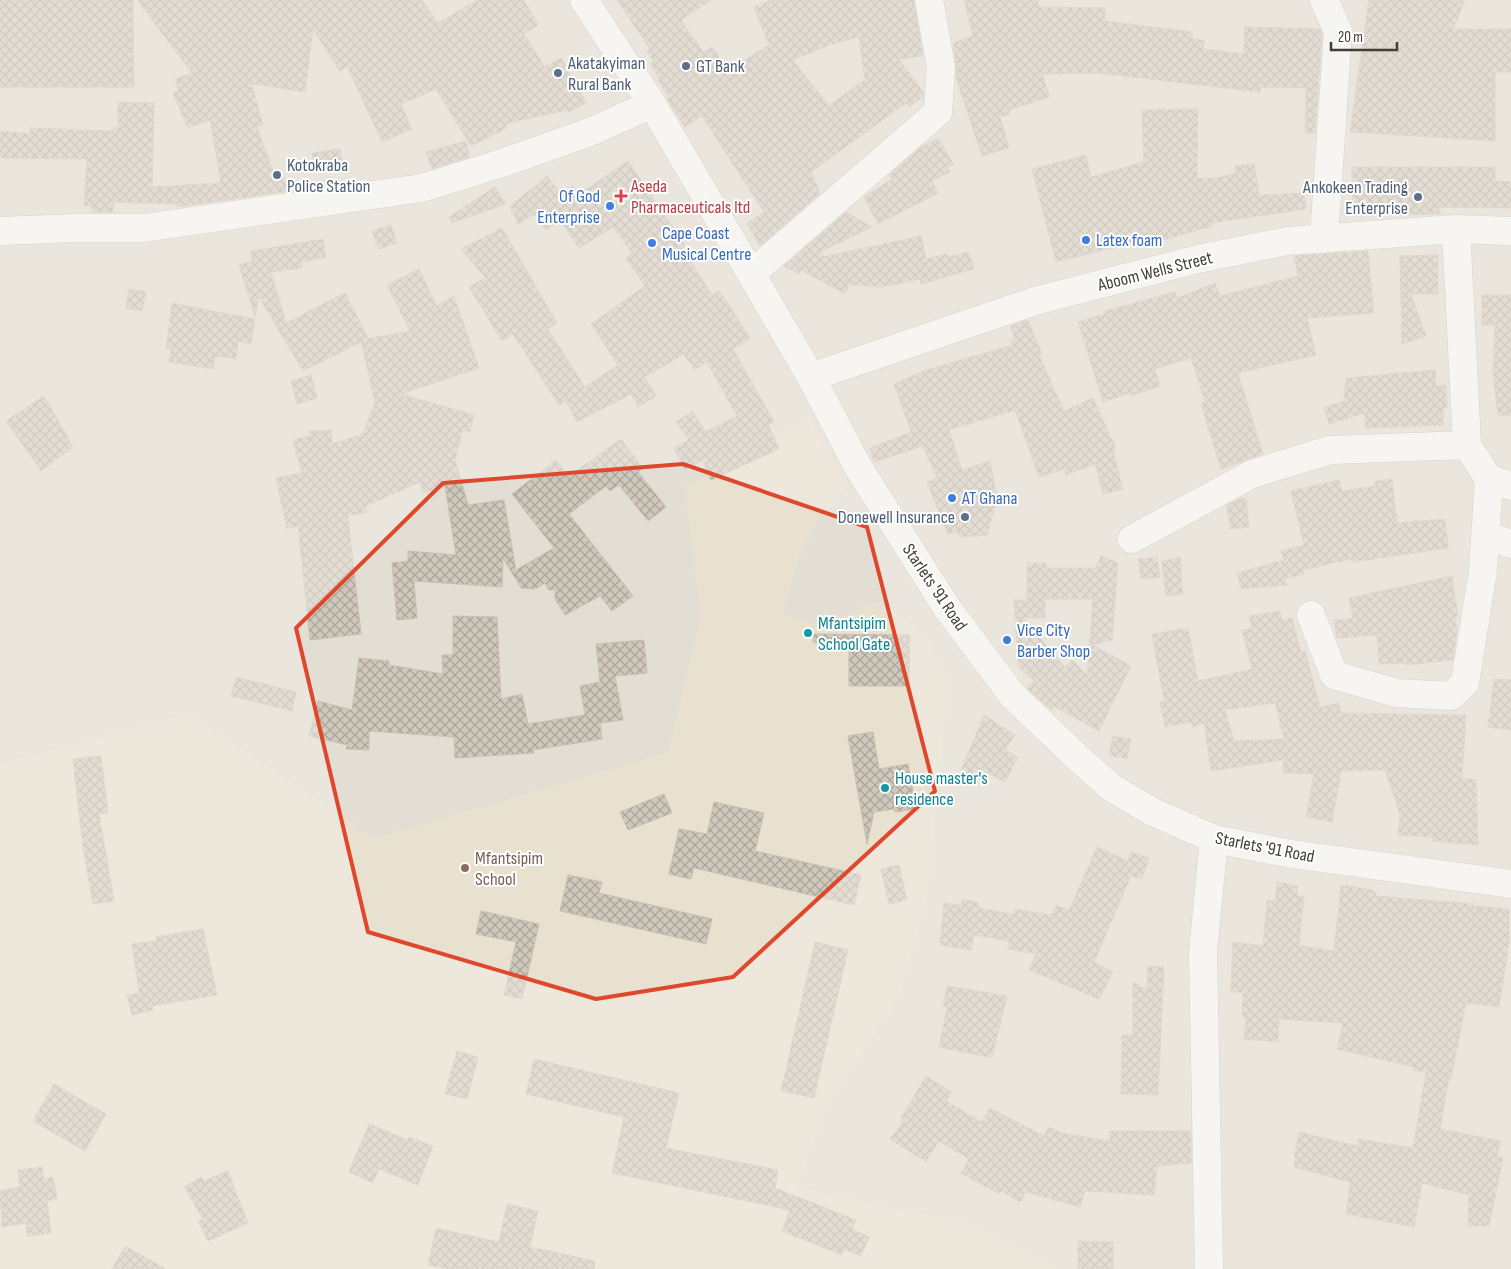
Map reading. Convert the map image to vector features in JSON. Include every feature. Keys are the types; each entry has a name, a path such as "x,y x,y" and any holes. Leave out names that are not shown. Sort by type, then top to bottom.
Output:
{"street":[{"name":"Starlets '91 Road","path":"584,0 652,104 811,376 858,467 947,608 1013,696 1078,758 1112,788 1151,811 1214,839 1292,854 1511,884"},
{"path":"751,274 938,112 941,67 929,0"},
{"path":"1324,0 1338,31 1324,238"},
{"path":"0,231 144,228 422,188 499,164 590,132 652,104"},
{"path":"1311,615 1334,675 1396,693 1451,696 1465,683 1483,570 1485,535 1500,483 1467,445 1456,229"},
{"name":"Aboom Wells Street","path":"811,376 1035,301 1198,259 1287,241 1456,229 1511,231"},
{"path":"1132,538 1252,474 1330,450 1467,445"},
{"path":"1485,535 1511,544"},
{"path":"1209,1269 1203,952 1214,839"}],"highlighted area":[{"path":"683,464 867,527 935,791 733,977 596,999 368,932 296,628 443,483"}],"shaded area":[{"path":"0,0 1511,0 1511,1269 0,1269"},
{"name":"Mfantsipim School","path":"810,419 846,487 815,526 799,557 783,614 839,630 842,616 877,601 921,631 949,676 927,898 899,997 826,1110 797,1187 962,1222 1056,1269 0,1269 0,763 188,714 376,838 668,752 701,616 685,488"}],"building":[{"path":"0,0 133,0 134,87 0,87"},
{"path":"137,0 422,0 438,23 478,0 524,0 538,25 524,34 545,67 561,58 586,103 569,112 567,110 505,124 507,128 471,146 436,89 401,104 412,129 382,142 347,66 340,71 313,30 305,92 252,84 263,125 257,127 276,180 285,177 289,191 177,207 177,204 113,202 113,212 92,212 92,206 84,206 87,159 0,158 0,131 30,134 30,128 113,131 113,128 118,128 118,102 154,103 152,187 221,183 210,120 188,128 173,93 179,91 175,79 192,73"},
{"path":"617,0 711,0 681,20 703,52 713,47 727,71 769,45 754,7 771,0 914,0 923,56 899,59 924,93 923,97 909,107 906,103 811,172 820,193 760,246 747,223 764,212 702,116 685,127 667,99 669,98 658,80 660,79 650,64 654,62 647,51 650,49","holes":["859,37 865,79 829,106 793,60 829,45"]},
{"path":"964,0 1038,0 1039,7 1105,8 1105,21 1192,32 1192,39 1204,40 1203,49 1244,54 1244,27 1320,29 1322,34 1315,133 1305,133 1306,88 1261,87 1260,92 1098,73 1042,74 1050,97 1009,110 1010,114 1000,117 1009,148 982,156 956,78 953,43 973,36"},
{"path":"1369,0 1465,0 1453,29 1511,29 1511,72 1495,72 1495,141 1350,132"},
{"path":"1198,109 1197,178 1216,178 1236,173 1235,166 1254,164 1259,195 1304,193 1306,209 1211,223 1212,226 1139,247 1137,242 1056,262 1032,169 1086,155 1091,177 1144,162 1142,110"},
{"path":"938,138 954,165 947,167 950,172 932,181 938,193 878,224 864,197 892,179 889,175 920,148"},
{"path":"466,141 470,157 432,169 426,152"},
{"path":"340,149 343,165 315,170 312,153"},
{"path":"628,161 685,245 682,247 712,295 720,291 750,338 733,349 774,422 768,425 779,449 711,480 703,460 685,469 674,448 689,440 676,422 692,411 706,432 737,416 707,362 695,370 684,354 645,377 656,396 639,407 631,394 577,422 566,401 559,405 513,334 502,341 469,287 485,277 461,249 502,228 557,323 548,329 585,387 618,365 591,324 645,286 626,258 632,253 613,227 579,248 560,220 546,230 534,214 518,225 510,206 547,176 561,194 573,186 579,194"},
{"path":"1352,167 1495,167 1495,181 1511,182 1511,208 1439,207 1440,214 1353,216"},
{"path":"495,187 506,204 452,223 449,217"},
{"path":"846,212 872,227 822,251 823,257 921,236 926,259 947,254 948,257 969,252 974,269 921,284 920,279 882,287 849,285 845,294 801,270 799,274 784,266"},
{"path":"391,225 397,243 379,249 372,231"},
{"path":"323,239 326,257 301,262 302,268 271,272 286,323 345,293 368,338 366,339 410,331 387,285 419,269 437,306 454,296 479,368 401,394 474,415 470,432 463,430 455,460 468,505 504,500 516,570 554,548 512,494 556,460 569,476 621,439 643,468 638,472 666,507 648,521 619,485 610,491 606,486 569,514 633,596 612,611 600,596 565,615 555,599 555,590 549,590 545,583 535,589 521,588 503,558 502,587 414,581 417,618 397,620 392,563 408,561 408,551 456,555 445,486 423,493 420,482 366,506 367,512 348,516 361,634 310,640 298,526 287,529 276,478 302,473 293,440 310,436 309,431 331,430 332,444 363,434 375,402 361,342 303,371 259,297 255,317 239,265 252,261 251,251"},
{"path":"1368,251 1374,313 1307,318 1316,355 1238,373 1263,454 1221,469 1201,404 1205,402 1191,358 1155,369 1160,386 1131,396 1130,393 1103,402 1078,322 1106,313 1105,311 1175,292 1177,298 1215,283 1220,296 1298,276 1294,256"},
{"path":"1438,255 1438,294 1411,294 1426,336 1402,344 1400,256"},
{"path":"129,289 146,292 142,311 126,308"},
{"path":"1482,295 1511,295 1511,415 1498,416 1493,374 1495,325 1482,325"},
{"path":"172,303 255,319 251,344 238,341 236,359 215,356 213,369 169,362 171,349 166,348"},
{"path":"1028,320 1042,354 1039,355 1064,411 1093,398 1116,448 1113,450 1123,489 1103,494 1095,464 1066,475 1064,469 1039,477 1015,410 949,430 962,470 990,461 997,498 987,535 962,537 955,532 948,535 927,482 937,478 923,446 874,462 870,448 911,432 894,384 926,370 1013,345 1011,340 1015,339 1010,326"},
{"path":"1435,370 1436,386 1446,385 1447,407 1443,408 1443,425 1366,428 1364,413 1329,424 1324,408 1344,401 1346,378"},
{"path":"311,375 317,398 297,404 291,381"},
{"path":"44,396 73,447 41,471 6,421"},
{"path":"1392,479 1397,523 1445,519 1448,548 1352,562 1351,559 1303,570 1304,574 1285,579 1287,585 1241,589 1237,573 1284,560 1281,551 1304,545 1291,491 1339,480 1342,491 1375,486 1375,481"},
{"path":"1246,498 1249,527 1230,529 1227,505"},
{"path":"1101,556 1118,563 1112,640 1093,645 1131,666 1099,731 1054,706 1051,710 1027,688 1034,681 1018,666 1014,600 1027,600 1027,563 1046,563 1046,568 1096,568","holes":["1045,599 1093,599 1087,675 1072,660 1065,667 1023,618 1045,618"]},
{"path":"1157,557 1160,577 1141,579 1138,559"},
{"path":"1180,557 1183,594 1166,596 1162,561"},
{"path":"1452,576 1458,616 1455,617 1457,632 1453,660 1406,665 1406,663 1379,664 1377,635 1337,638 1334,620 1353,618 1349,598"},
{"path":"1280,611 1282,620 1292,618 1301,652 1305,650 1320,707 1339,703 1341,713 1466,715 1462,779 1476,779 1478,845 1432,841 1433,837 1398,835 1400,815 1385,770 1341,771 1332,822 1306,817 1314,774 1283,773 1283,760 1211,771 1204,723 1193,727 1191,722 1165,727 1160,702 1164,701 1152,634 1188,628 1198,681 1252,669 1242,630 1252,628 1249,616","holes":["1275,703 1284,739 1234,741 1225,710"]},
{"path":"453,616 497,617 501,699 522,694 528,724 585,715 580,686 600,682 596,644 644,640 647,673 615,676 623,720 600,723 602,739 533,750 534,753 455,758 454,737 369,731 369,750 346,749 347,745 309,736 318,701 352,710 359,658 389,661 389,665 443,674 442,655 453,655"},
{"path":"814,634 910,635 909,686 849,686 849,650 813,642"},
{"path":"236,677 296,692 292,711 231,696"},
{"path":"1494,679 1511,680 1511,730 1488,727"},
{"path":"984,715 1015,735 1005,750 1018,757 1005,782 982,770 976,784 958,777"},
{"name":"House master's residence","path":"873,732 879,769 908,764 916,809 895,812 894,809 874,812 867,844 848,736"},
{"path":"1113,736 1131,739 1127,759 1109,755"},
{"path":"101,756 108,813 99,814 114,901 93,904 83,847 73,759"},
{"path":"664,794 672,813 628,830 620,812"},
{"path":"714,802 764,813 755,851 861,875 854,905 694,868 691,879 669,874 679,829 707,834"},
{"path":"1097,847 1128,861 1131,852 1149,858 1142,879 1131,876 1094,962 1113,972 1099,999 1029,970 1036,954 1008,949 1009,941 974,935 971,950 940,945 944,903 961,905 963,899 979,903 978,908 1014,914 1015,909 1052,915 1056,905 1069,910"},
{"path":"899,865 907,900 889,904 881,869"},
{"path":"568,875 602,882 599,893 712,919 706,944 560,911"},
{"path":"1277,882 1298,886 1297,896 1304,897 1299,945 1334,951 1341,885 1372,890 1376,892 1376,896 1474,904 1474,906 1509,909 1509,942 1499,1007 1466,1003 1440,1129 1501,1141 1497,1157 1503,1158 1489,1226 1468,1226 1469,1195 1422,1183 1414,1227 1346,1214 1350,1182 1294,1167 1296,1157 1294,1156 1299,1132 1358,1146 1359,1139 1413,1148 1426,1072 1413,1070 1414,1067 1337,1049 1343,1023 1279,1019 1278,1042 1244,1039 1246,1017 1242,1017 1243,992 1231,992 1233,942 1263,946 1267,900 1275,901"},
{"path":"481,911 539,924 522,999 504,995 516,942 476,934"},
{"path":"203,929 217,995 152,1006 153,1010 132,1015 127,995 139,993 132,944 157,941 156,937"},
{"path":"815,942 848,950 814,1098 781,1091"},
{"path":"1148,966 1164,967 1158,1095 1121,1094 1122,1035 1133,1035 1133,982 1147,990"},
{"path":"947,986 1007,996 992,1058 939,1047 947,1007 943,1006"},
{"path":"457,1051 478,1057 467,1099 445,1094"},
{"path":"534,1059 679,1093 666,1148 778,1170 775,1188 856,1220 852,1229 869,1237 861,1256 844,1249 842,1255 782,1231 790,1210 612,1173 624,1117 526,1094"},
{"path":"926,1076 952,1092 946,1101 982,1122 990,1108 1044,1136 1049,1127 1062,1133 1110,1141 1110,1131 1191,1131 1191,1163 1157,1166 1154,1195 1085,1191 1080,1207 1026,1192 1020,1202 1001,1191 999,1194 961,1173 969,1159 939,1141 926,1162 890,1139 904,1120 901,1118"},
{"path":"54,1084 106,1114 85,1151 33,1121"},
{"path":"369,1124 408,1140 409,1137 433,1146 418,1185 379,1169 373,1183 349,1172"},
{"path":"42,1167 44,1179 53,1177 57,1199 47,1201 51,1233 27,1236 26,1223 2,1227 0,1191 20,1187 18,1170"},
{"path":"228,1171 248,1223 208,1241 198,1221 203,1219 184,1187 202,1177 204,1181"},
{"path":"507,1204 538,1211 530,1247 595,1261 594,1269 449,1269 428,1265 436,1228 499,1242"},
{"path":"1078,1241 1113,1242 1113,1269 1078,1269"},
{"path":"125,1246 166,1269 112,1269"}],"place":[{"name":"GT Bank","path":"686,66"},
{"name":"Akatakyiman Rural Bank","path":"558,73"},
{"name":"Kotokraba Police Station","path":"277,175"},
{"name":"Aseda Pharmaceuticals ltd","path":"621,196"},
{"name":"Ankokeen Trading Enterprise","path":"1418,197"},
{"name":"Of God Enterprise","path":"610,206"},
{"name":"Latex foam","path":"1086,240"},
{"name":"Cape Coast Musical Centre","path":"652,243"},
{"name":"AT Ghana","path":"952,498"},
{"name":"Donewell Insurance","path":"965,517"},
{"name":"Mfantsipim School Gate","path":"808,633"},
{"name":"Vice City Barber Shop","path":"1007,640"},
{"name":"House master's residence","path":"885,788"},
{"name":"Mfantsipim School","path":"465,868"}]}
